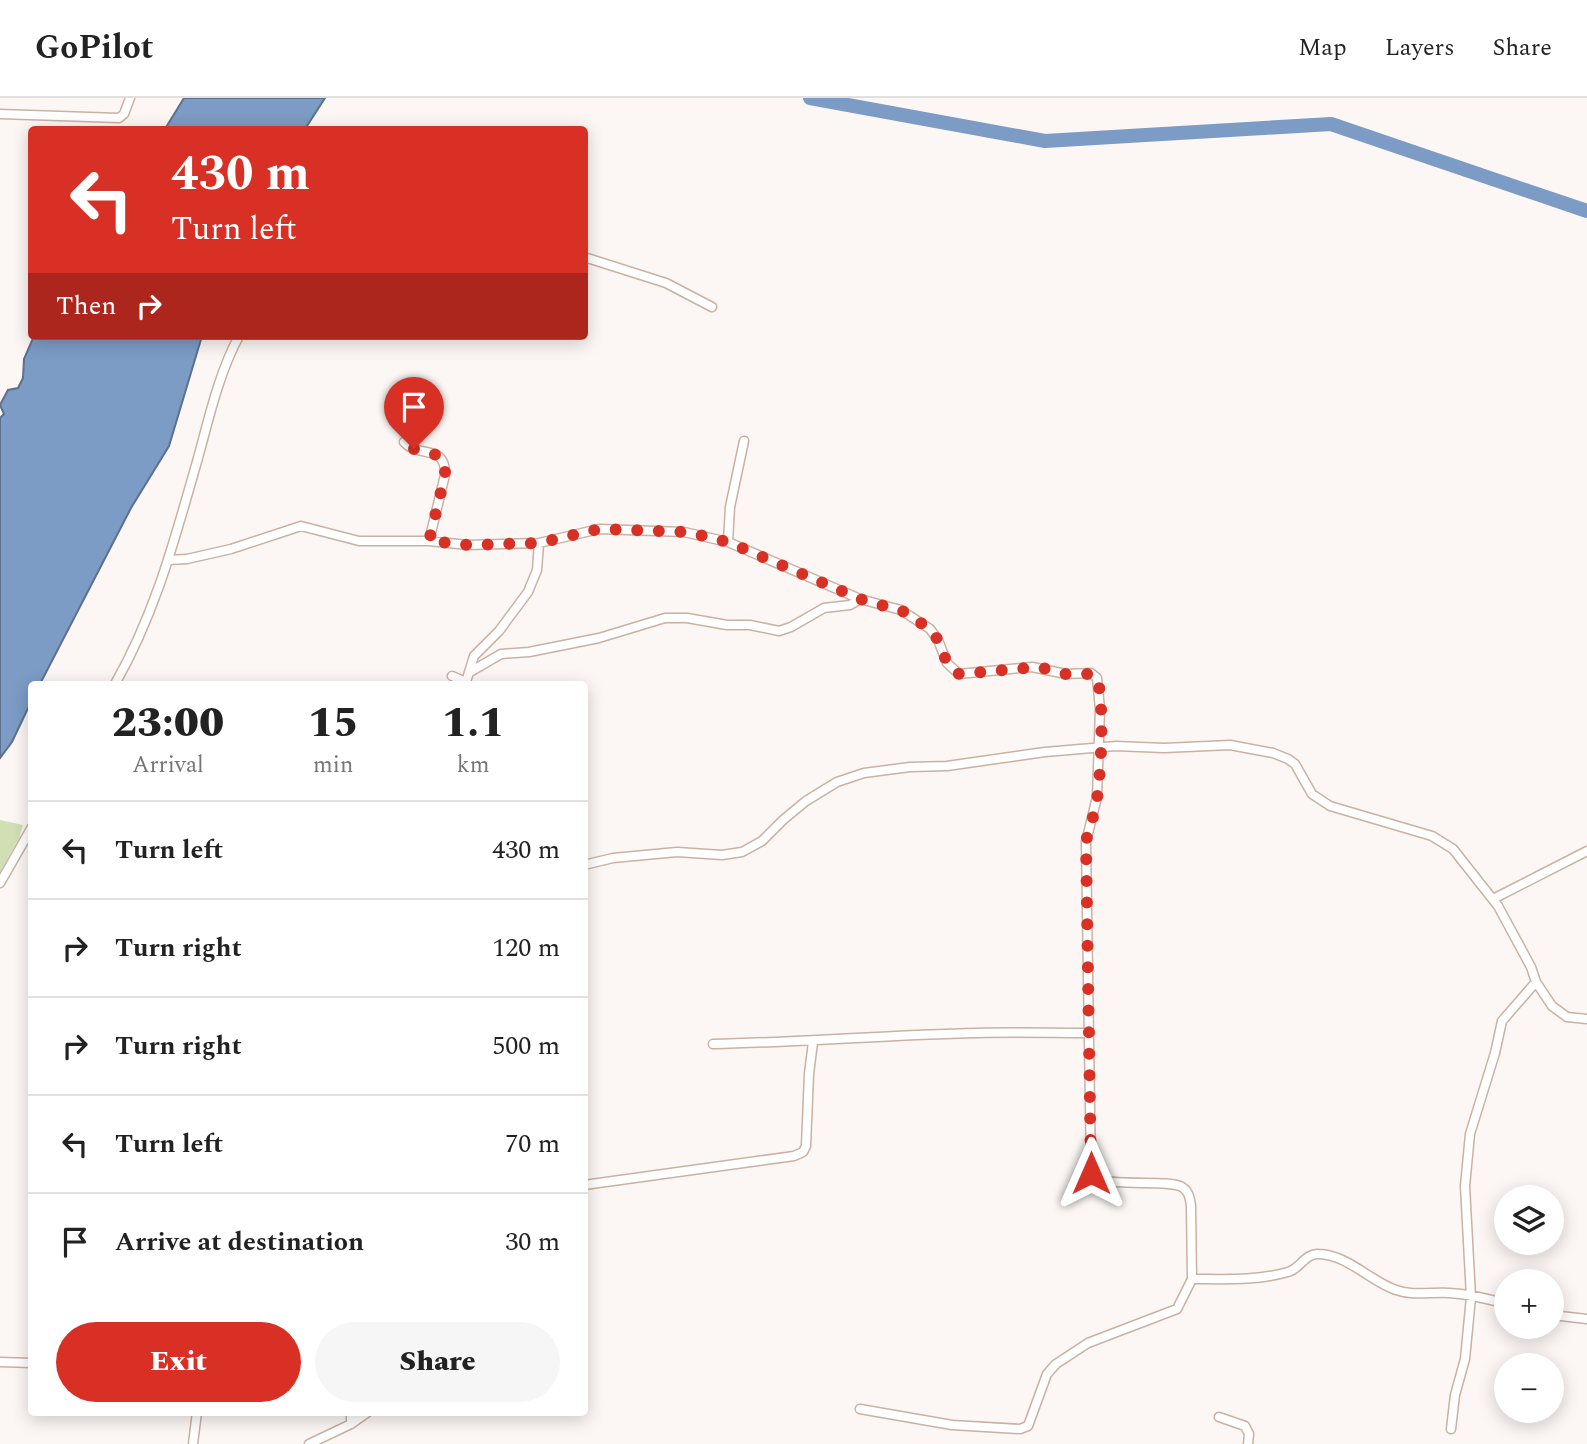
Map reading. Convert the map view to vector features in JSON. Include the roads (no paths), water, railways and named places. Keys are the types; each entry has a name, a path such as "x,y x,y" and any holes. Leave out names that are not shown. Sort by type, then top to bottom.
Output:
{"street":[{"path":"0,114 119,118 124,114 130,98"},
{"path":"588,258 666,284 712,307"},
{"path":"117,681 136,646 169,560 206,429 238,340"},
{"path":"728,542 730,507 744,441"},
{"path":"404,442 414,449 436,454 445,466 429,541"},
{"path":"169,560 187,559 231,549 301,526 359,541 429,541 468,545 539,543 599,529 684,532 728,542 860,599 901,610 925,625 938,640 947,663 959,674 1032,667 1066,674 1094,675 1098,681 1100,747 1095,810 1086,842 1091,1173 1094,1178 1125,1184 1177,1185 1185,1188 1190,1196 1191,1206 1192,1279 1177,1309 1088,1343 1056,1364 1047,1374 1028,1426 1020,1429 952,1424 860,1409"},
{"path":"452,676 466,681 474,656 499,631 531,586 539,562 539,543"},
{"path":"470,672 501,653 529,652 599,638 665,618 750,625 779,631 824,608 850,605 860,599"},
{"path":"588,864 677,852 722,855 742,852 762,841 806,801 837,782 864,773 910,767 947,766 1100,747 1230,745 1273,753 1295,764 1312,794 1320,801 1441,840 1459,856 1493,899 1531,967 1535,982 1552,1006 1576,1019 1587,1019"},
{"path":"0,883 28,834"},
{"path":"1493,899 1587,851"},
{"path":"1451,1429 1455,1395 1467,1351 1471,1297 1465,1186 1472,1124 1496,1053 1502,1021 1535,982"},
{"path":"713,1044 813,1042 978,1032 1090,1033"},
{"path":"588,1185 706,1170 794,1156 803,1152 806,1146 808,1074 813,1042"},
{"path":"1192,1279 1251,1278 1282,1274 1295,1270 1307,1257 1318,1254 1352,1265 1396,1290 1494,1301"},
{"path":"1564,1316 1587,1319"},
{"path":"0,1362 28,1363"},
{"path":"193,1444 196,1416"},
{"path":"351,1416 351,1424"},
{"path":"309,1444 362,1416"},
{"path":"1219,1418 1245,1426 1249,1434 1248,1444"}],"water":[{"path":"184,98 325,98 307,126 167,126"},
{"path":"32,340 201,340 169,446 131,508 42,681 28,681 28,708 12,742 0,758 0,418 4,414 0,405 8,390 18,388 23,378 24,359"}],"waterway":[{"path":"810,98 1045,141 1331,124 1587,211"}]}
